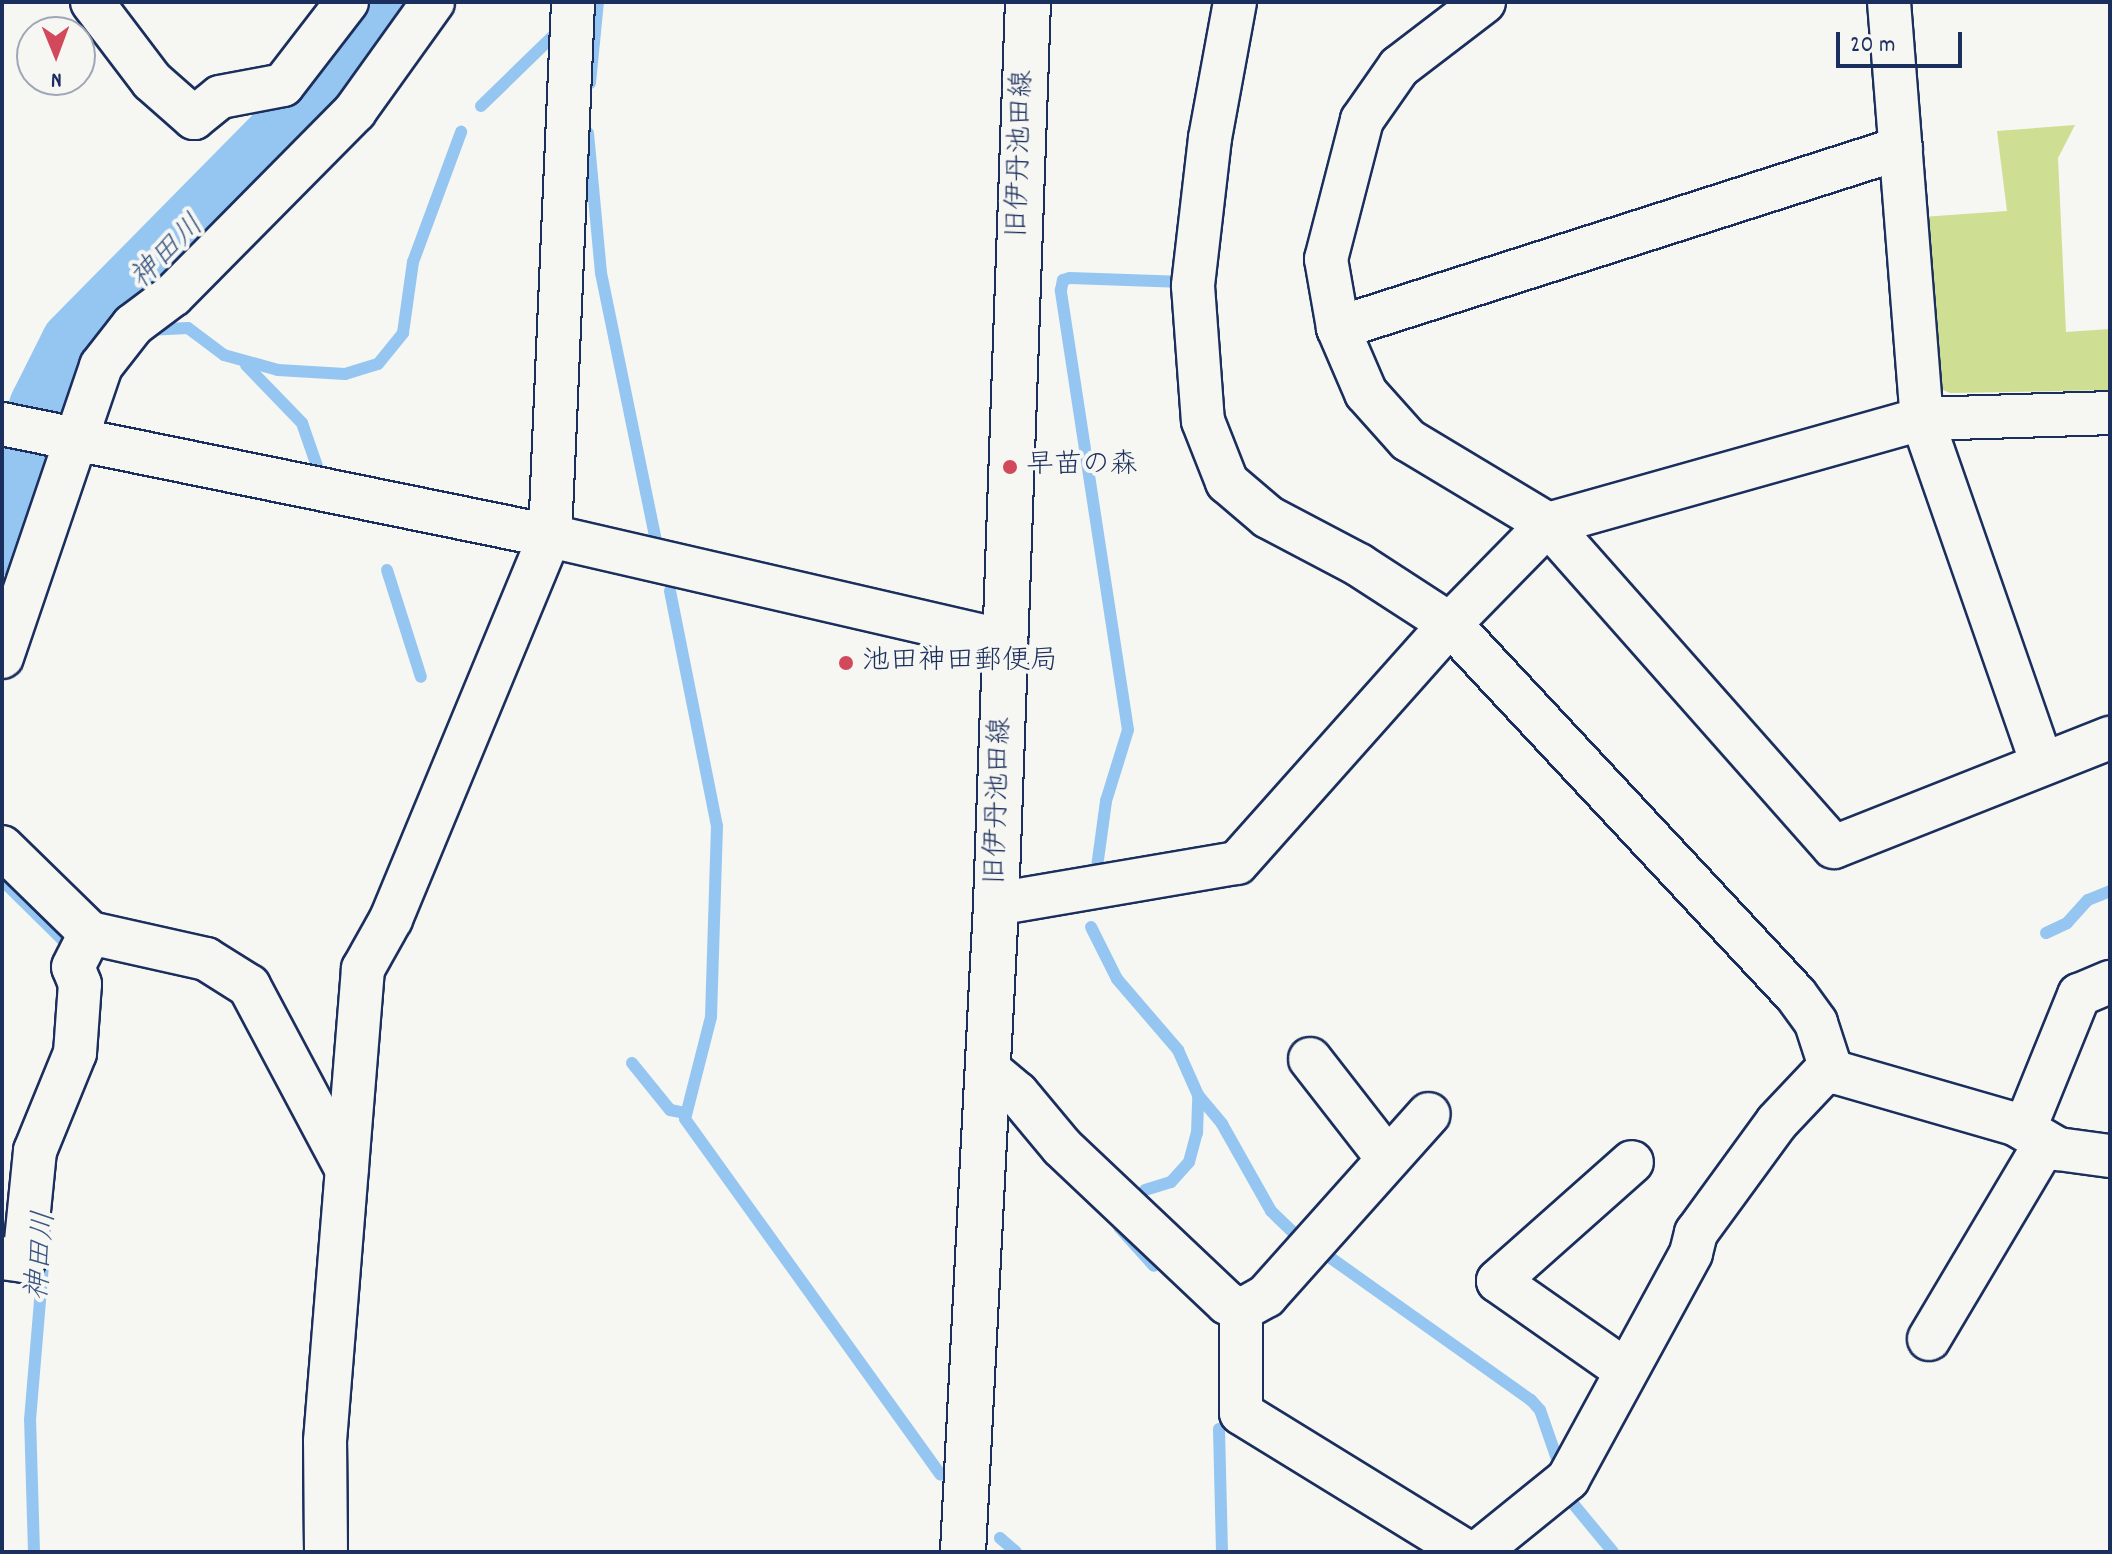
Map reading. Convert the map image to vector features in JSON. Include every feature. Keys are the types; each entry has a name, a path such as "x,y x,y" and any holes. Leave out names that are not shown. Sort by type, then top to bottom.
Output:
{"street":[{"path":"92,2 152,81 194,118 220,97 283,85 347,2"},
{"path":"2,657 68,438 101,366 133,325 173,295 355,111 433,2"},
{"path":"326,1552 325,1441 363,969 439,807 550,536 573,2"},
{"name":"旧伊丹池田線","path":"963,1552 996,904 1028,2"},
{"path":"1235,2 1210,138 1193,278 1199,388 1214,458 1234,489 1268,517 1359,565 1450,624 1796,995 1816,1023 1830,1066"},
{"path":"1484,2 1399,67 1362,120 1326,259 1338,328 1366,393 1408,440 1548,524 1834,847 2110,738"},
{"path":"1889,2 1922,419 2042,763"},
{"path":"1338,328 1901,148"},
{"path":"996,904 1237,863 1450,624 1548,524 1922,419 2110,413"},
{"path":"2,424 550,536 1006,641"},
{"path":"2,847 90,933 206,959 236,973 257,998 347,1170"},
{"path":"2,1258 24,1261 35,1151 75,1053 80,984 73,967 90,933"},
{"path":"1929,1339 2035,1136 2079,995 2110,982"},
{"path":"1310,1059 1387,1158"},
{"path":"1830,1066 2035,1136 2077,1154 2110,1156"},
{"path":"1478,1552 1568,1479 1691,1253 1696,1233 1777,1122 1830,1066"},
{"path":"987,1068 1017,1093 1062,1147 1227,1303 1241,1310"},
{"path":"1241,1310 1266,1296 1429,1114"},
{"path":"1625,1370 1498,1281 1632,1162"},
{"path":"1241,1310 1241,1413 1467,1552"}],"green space":[{"path":"2075,125 2058,158 2066,332 2110,329 2110,390 1950,393 1934,386 1922,217 2007,211 1997,131"}],"waterway":[{"name":"神田川","path":"2,537 47,408 78,346 307,114 388,2"},
{"path":"590,83 598,2"},
{"path":"481,106 553,36"},
{"path":"147,330 188,328 224,355 278,370 345,374 378,364 403,333 413,262 461,132"},
{"path":"588,133 601,273 656,540"},
{"path":"1097,867 1106,801 1128,730 1061,290 1063,280 1070,278 1184,282"},
{"path":"90,330 119,330"},
{"path":"246,365 302,423 317,466"},
{"path":"387,570 421,677"},
{"path":"670,591 717,826 711,1017 685,1119 941,1475"},
{"name":"神田川","path":"2,880 71,948"},
{"path":"2046,933 2067,923 2088,900 2110,891"},
{"path":"1091,927 1117,979 1178,1050 1198,1095 1222,1124 1271,1211 1293,1232"},
{"path":"632,1063 670,1110 685,1113"},
{"path":"1145,1190 1171,1182 1189,1162 1197,1133 1198,1095"},
{"path":"1119,1227 1154,1266"},
{"name":"神田川","path":"34,1552 30,1420 44,1252"},
{"path":"1328,1256 1531,1400 1540,1410 1557,1459"},
{"path":"1219,1429 1222,1552"},
{"path":"1570,1500 1613,1552"},
{"path":"1000,1538 1016,1552"}],"place":[{"name":"早苗の森","path":"1010,467"},
{"name":"池田神田郵便局","path":"846,663"}]}
